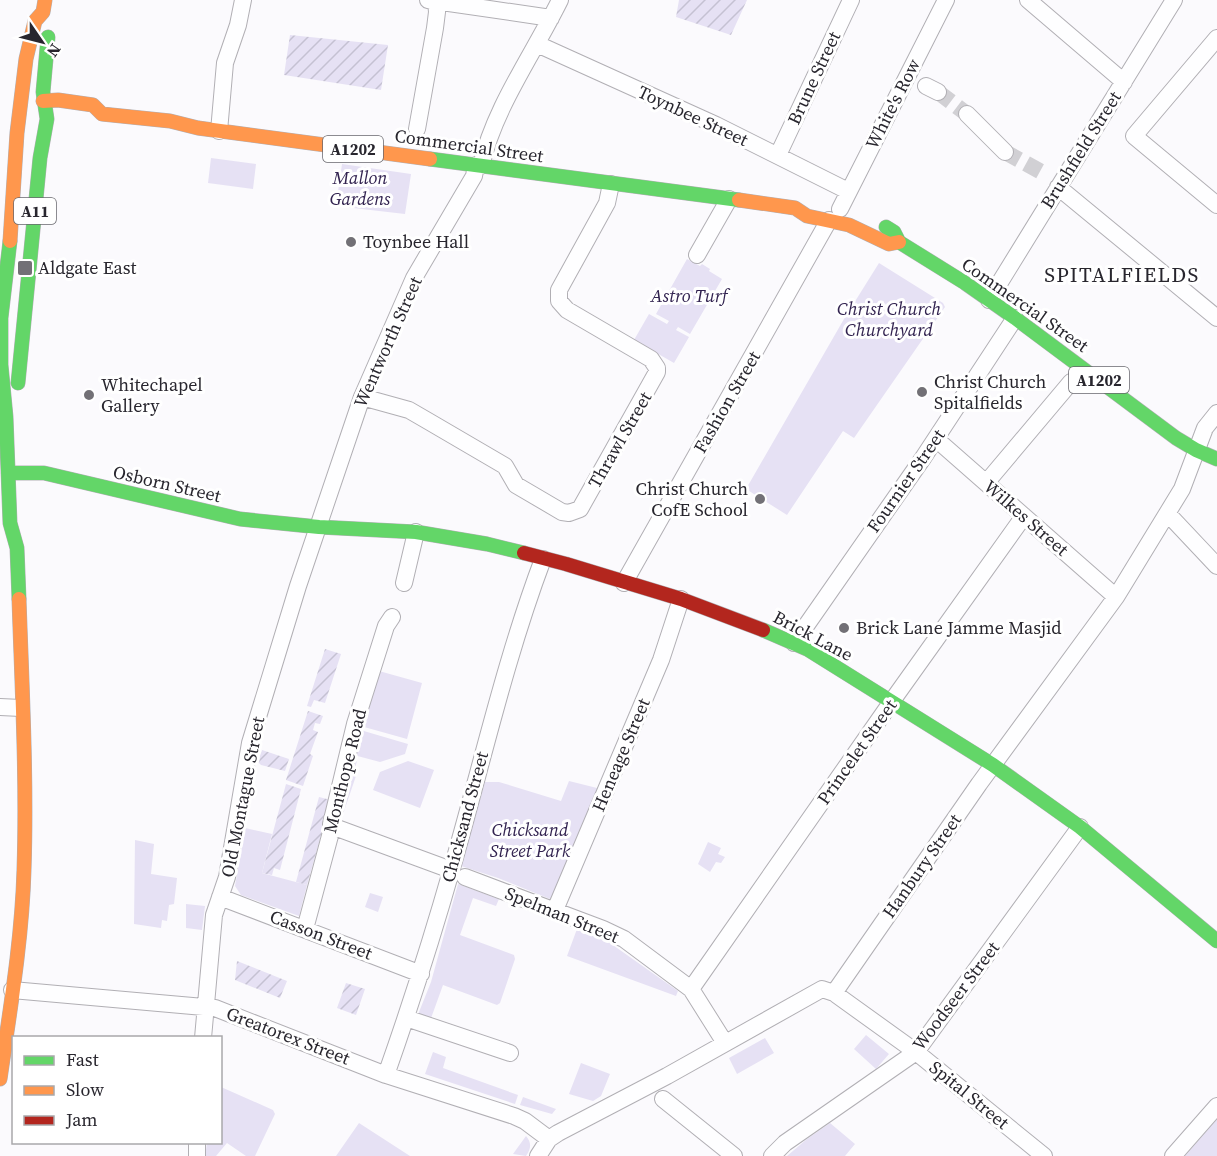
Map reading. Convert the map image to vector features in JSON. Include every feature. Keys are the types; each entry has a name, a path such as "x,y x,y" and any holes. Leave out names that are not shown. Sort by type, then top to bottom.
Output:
{"main road":[{"name":"A11","path":"19,399 19,365 40,158 47,119 44,101 49,23 44,6"},
{"name":"A11","path":"0,1079 12,990 13,947 22,901 25,787 16,539 22,530 10,497 18,468 1,365 2,290 11,228 19,111 28,44 34,21 44,6"},
{"path":"49,34 58,51 58,100"},
{"name":"Commercial Street","path":"44,101 58,100 93,105 96,118 170,121 219,131 795,208 810,203 841,213 855,227 889,244 899,242"},
{"path":"19,111 44,101"},
{"path":"19,111 47,119 62,120"},
{"name":"Commercial Street","path":"876,222 894,232 899,242 965,283 1015,318 1169,433 1196,450 1217,459"},
{"path":"2,290 28,290"},
{"name":"Osborn Street","path":"18,468 240,519 319,527"},
{"name":"Brick Lane","path":"319,527 416,532 487,544 566,564 624,584 681,599 794,643 993,765 1080,827 1217,941"}],"street":[{"path":"219,131 225,63 238,25 243,0"},
{"name":"Wentworth Street","path":"319,527 362,397 414,278 474,176 502,110 560,0"},
{"name":"Brune Street","path":"778,155 851,0"},
{"name":"White's Row","path":"841,213 848,191 946,0"},
{"path":"1028,0 1124,82"},
{"name":"Brushfield Street","path":"989,300 1174,0"},
{"path":"432,1 551,18"},
{"path":"417,129 438,12 432,1"},
{"path":"1217,38 1134,136 1217,205"},
{"name":"Toynbee Street","path":"537,44 778,155 848,191"},
{"path":"967,114 1005,152"},
{"name":"Thrawl Street","path":"362,397 409,410 505,466 516,485 562,512 570,513 580,509 657,372 651,359 567,310 559,301 559,290 607,202 611,184"},
{"path":"1058,188 1217,318"},
{"path":"697,255 729,199"},
{"name":"Fashion Street","path":"624,584 841,213"},
{"name":"Fournier Street","path":"794,643 936,439 1015,318"},
{"path":"986,483 1071,382"},
{"name":"Hanbury Street","path":"834,993 993,765 1116,597 1168,514 1189,475 1205,428 1217,412"},
{"name":"Wilkes Street","path":"936,439 1116,597"},
{"path":"1168,514 1217,566"},
{"name":"Princelet Street","path":"691,989 1024,516"},
{"name":"Old Montague Street","path":"203,1036 214,915 227,877 250,743 298,586 319,527"},
{"path":"404,583 416,532"},
{"name":"Chicksand Street","path":"386,1075 458,874 510,653 543,559"},
{"name":"Heneage Street","path":"555,910 661,660 681,599"},
{"name":"Monthope Road","path":"305,929 331,832 355,724 386,626 392,617"},
{"path":"0,707 21,708"},
{"name":"Woodseer Street","path":"772,1156 785,1143 916,1052 1080,827"},
{"name":"Spelman Street","path":"331,832 337,828 603,928 624,939 691,989 725,1043"},
{"name":"Casson Street","path":"220,897 421,974"},
{"path":"538,1156 549,1139 822,989 834,993"},
{"name":"Greatorex Street","path":"12,990 205,1007 240,1017 386,1075 514,1116 525,1121 549,1139"},
{"name":"Spital Street","path":"834,993 916,1052 1044,1156"},
{"path":"406,1018 510,1053"},
{"path":"663,1099 734,1156"},
{"path":"1173,1156 1217,1106"}],"green space":[{"path":"679,0 747,0 731,35 676,17"},
{"path":"290,35 388,45 381,90 284,75"},
{"path":"211,158 256,164 253,189 208,183"},
{"name":"Mallon Gardens","path":"342,164 411,174 405,214 336,206"},
{"name":"Astro Turf","path":"687,259 700,266 702,264 722,279 690,334 678,327 676,330 689,337 674,363 634,340 649,314 667,324 669,321 656,314"},
{"name":"Christ Church Churchyard","path":"879,263 943,303 945,307 854,438 843,431 787,515 746,489"},
{"path":"325,649 341,654 325,703 314,700 311,707 307,706"},
{"path":"379,671 422,683 407,739 357,725"},
{"path":"308,711 323,716 320,724 315,723 313,730 318,732 310,754 313,756 303,786 286,780"},
{"path":"357,729 408,744 405,754 380,762 350,754"},
{"path":"262,750 289,759 285,771 261,765 258,762"},
{"path":"351,760 357,761 354,771 357,773 341,820 339,818"},
{"path":"408,761 434,770 420,808 373,790 380,772"},
{"name":"Chicksand Street Park","path":"569,781 601,789 555,901 461,866 485,782 499,782 561,801"},
{"path":"286,784 301,789 280,870 274,868 272,875 262,873"},
{"path":"319,797 331,800 307,885 296,882"},
{"path":"245,828 272,834 262,873 307,885 299,916 241,895 235,886"},
{"path":"135,840 154,844 151,874 177,878 174,904 169,905 167,921 162,920 161,928 134,924"},
{"path":"708,842 721,848 718,854 725,857 721,863 716,862 710,872 698,864"},
{"path":"458,884 499,899 496,906 473,898 460,935 514,955 515,959 500,1003 497,1005 443,985 430,1021 417,1017 431,982"},
{"path":"370,893 383,897 378,912 365,907"},
{"path":"186,904 205,906 202,930 186,928"},
{"path":"577,929 610,943 678,991 676,996 567,956"},
{"path":"237,961 287,981 280,998 235,980"},
{"path":"346,983 365,989 356,1015 337,1008"},
{"path":"866,1035 889,1054 876,1069 854,1049"},
{"path":"765,1038 774,1053 737,1074 729,1058"},
{"path":"433,1052 446,1057 443,1068 518,1095 515,1104 425,1074"},
{"path":"581,1063 610,1074 601,1096 593,1101 569,1094"},
{"path":"222,1087 273,1110 275,1114 255,1156 246,1156 227,1143 216,1156 205,1156 207,1144 222,1144"},
{"path":"523,1097 556,1109 552,1114 520,1105"},
{"path":"1217,1119 1217,1156 1185,1156"},
{"path":"359,1123 410,1156 336,1156"},
{"path":"830,1123 855,1144 845,1156 787,1156 807,1139"},
{"path":"526,1136 530,1146 526,1156 513,1154"}],"tunnel":[{"path":"938,92 967,114"},
{"path":"1005,152 1047,175"}],"traffic: fast":[{"path":"18,383 40,158 47,119 43,92 48,37"},
{"path":"430,159 739,200"},
{"path":"886,227 894,232 899,242 965,283 1015,318 1176,438 1217,459"},
{"path":"10,241 1,318 1,365 6,417 10,523 17,548 19,599"},
{"path":"8,473 44,473 240,519 319,527 416,532 524,553"},
{"path":"763,630 807,649 993,765 1080,827 1217,941"}],"traffic: slow":[{"path":"10,241 17,133 26,59 35,21 43,12 45,0"},
{"path":"43,101 58,100 93,105 102,114 170,121 198,128 430,159"},
{"path":"739,200 795,208 807,216 849,225 889,244 899,242"},
{"path":"0,1079 23,896 25,768 19,599"}],"traffic: jam":[{"path":"524,553 681,599 763,630"}],"place":[{"name":"Toynbee Hall","path":"351,242"},
{"name":"Aldgate East","path":"25,268"},
{"name":"Christ Church Spitalfields","path":"922,392"},
{"name":"Whitechapel Gallery","path":"89,395"},
{"name":"Christ Church CofE School","path":"760,499"},
{"name":"Brick Lane Jamme Masjid","path":"844,628"}],"district":[{"name":"SPITALFIELDS","path":"1122,275"}]}
